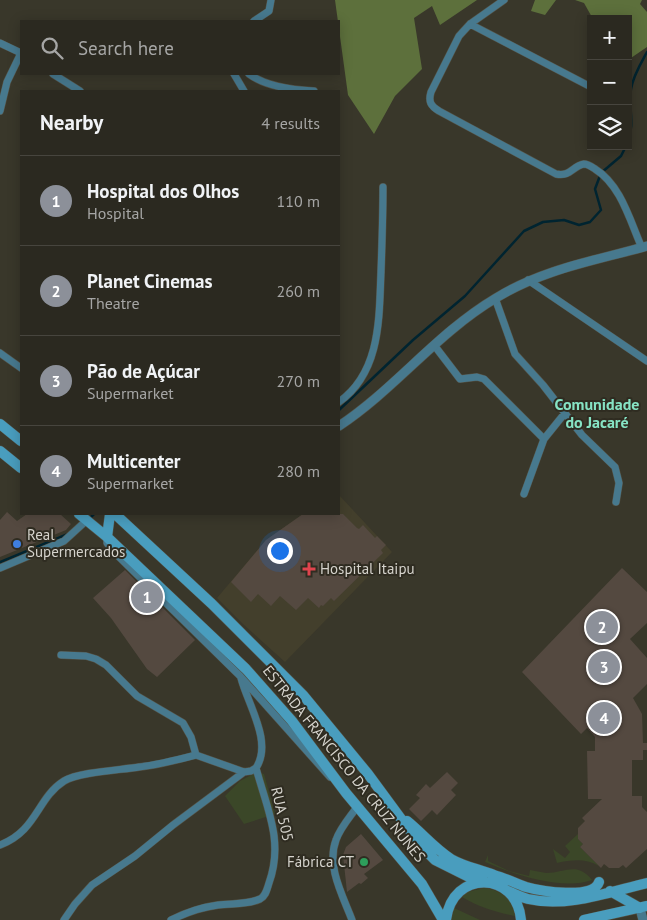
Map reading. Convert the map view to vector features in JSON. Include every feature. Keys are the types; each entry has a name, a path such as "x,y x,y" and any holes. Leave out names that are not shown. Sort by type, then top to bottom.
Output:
{"main road":[{"path":"0,424 20,440"},
{"path":"0,451 20,467"},
{"path":"108,537 110,515"},
{"name":"ESTRADA FRANCISCO DA CRUZ NUNES","path":"116,515 212,604 303,695 398,814 421,846 435,860 469,877 506,890"},
{"name":"ESTRADA FRANCISCO DA CRUZ NUNES","path":"83,517 108,537 246,669 292,721 357,807 422,884 444,920"},
{"path":"398,814 440,852 464,866 543,891 612,892 647,883"},
{"path":"444,920 455,895 474,883 485,882"},
{"path":"506,890 526,898 558,902 592,893 599,882 603,888 644,907"},
{"path":"506,890 514,897 519,907 521,920"},
{"path":"584,920 644,907"}],"street":[{"path":"256,20 269,11 271,0"},
{"path":"340,425 382,394 434,345 495,298 528,280 577,264 644,247 618,194 598,171 584,164 568,174 556,174 432,107 429,99 431,92 455,43 470,24 504,0"},
{"path":"470,24 587,85"},
{"path":"0,43 20,53"},
{"path":"0,111 7,82 20,55"},
{"path":"56,75 78,90"},
{"path":"235,75 243,90"},
{"path":"250,75 255,79 294,90"},
{"path":"340,401 358,384 369,364 376,342 379,319 383,187"},
{"path":"528,280 647,361"},
{"path":"495,298 515,354 543,385 582,436 615,467 619,483 616,502"},
{"path":"434,345 460,380 478,377 484,379 544,439"},
{"path":"0,353 20,367"},
{"path":"524,494 544,439 565,413"},
{"path":"0,568 64,541 83,517"},
{"path":"108,537 107,542 112,551 240,676 326,774 339,784"},
{"path":"62,655 86,656 106,665 137,696 183,723 191,737 196,755"},
{"name":"RUA 505","path":"171,920 218,905 262,898 274,869 276,852 275,834 256,768 262,755 262,745 252,705 240,676"},
{"path":"0,845 17,836 28,827 49,796 65,780 79,776 158,764 196,755 244,772 252,771 256,768"},
{"path":"64,920 92,885 135,856 244,772"},
{"path":"352,920 334,868 332,853 336,839 357,807"},
{"path":"644,907 644,920"}],"shaded area":[{"name":"Hospital Itaipu","path":"340,496 392,552 285,662 217,598 266,540 302,515 340,515"}],"green space":[{"path":"335,0 477,0 440,25 432,6 414,18 422,69 395,96 374,134 348,95 340,37 340,20 338,20"},
{"path":"535,0 556,0 545,15 531,11"},
{"path":"575,0 642,0 640,4 647,12 647,47 632,57 632,15 591,15 584,3"},
{"path":"257,772 264,774 275,814 244,824 225,796 240,781"},
{"path":"578,834 578,839 583,844 580,847 599,866 578,860 557,863 553,849 565,858 570,852 565,846"},
{"path":"488,855 488,861 509,871 485,862"},
{"path":"576,869 586,874 592,880 567,884 538,880 509,871 529,876 530,870 553,873"},
{"path":"484,888 505,896 514,910 515,916 487,909 462,897 467,892"},
{"path":"454,908 480,920 451,920"}],"building":[{"name":"Real Supermercados","path":"7,512 17,521 26,515 61,515 71,524 66,530 0,557 0,520"},
{"name":"Hospital Itaipu","path":"343,514 357,528 359,529 363,525 375,538 377,536 386,545 381,550 383,553 334,601 331,598 319,608 308,598 296,610 280,596 271,606 258,594 251,602 231,582 266,540 302,515"},
{"path":"622,568 647,592 647,623 630,639 647,658 647,684 633,698 642,714 643,743 647,743 647,750 643,750 643,760 632,760 632,796 642,796 642,807 647,812 647,849 626,868 623,865 619,868 609,868 604,864 601,868 580,847 583,844 578,839 578,828 585,821 582,818 602,799 588,799 587,751 595,751 595,737 587,728 581,734 522,672"},
{"path":"125,570 195,640 157,677 147,669 111,618 93,598"},
{"path":"447,772 458,783 451,790 456,795 437,815 432,810 421,821 409,809 420,798 416,795 426,784 430,788"},
{"name":"Fábrica CT","path":"361,834 383,860 364,874 368,878 347,892 343,855 346,847"}],"waterway":[{"path":"630,105 632,84 647,52"},
{"path":"340,409 413,340 465,296 524,231 543,222 564,220 579,225 590,222 601,210 595,189 601,173 621,156 624,150"},
{"path":"90,518 93,515"},
{"path":"0,562 68,534"}],"place":[{"name":"Real Supermercados","path":"17,544"},
{"name":"Hospital Itaipu","path":"309,569"},
{"name":"Hospital dos Olhos","path":"147,597"},
{"name":"Planet Cinemas","path":"602,627"},
{"name":"Pão de Açúcar","path":"604,667"},
{"name":"Multicenter","path":"604,718"},
{"name":"Fábrica CT","path":"364,862"}],"district":[{"name":"Comunidade do Jacaré","path":"597,413"}]}
